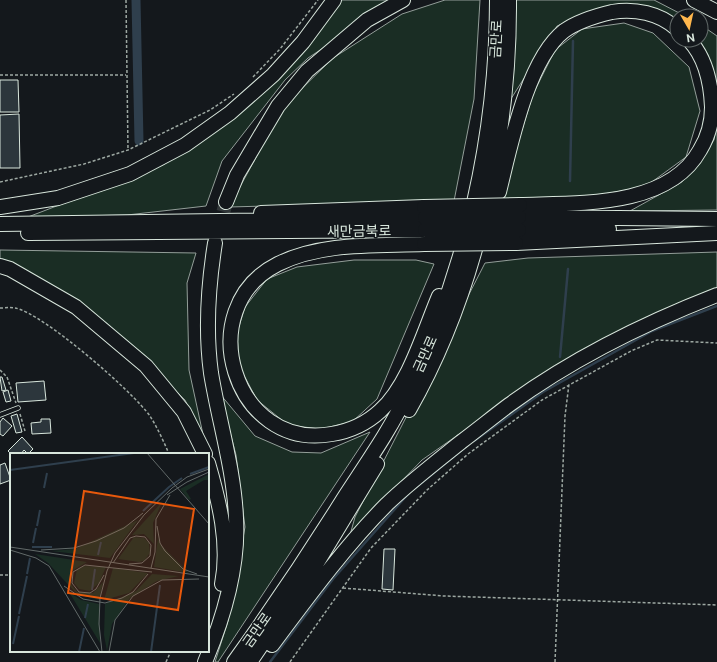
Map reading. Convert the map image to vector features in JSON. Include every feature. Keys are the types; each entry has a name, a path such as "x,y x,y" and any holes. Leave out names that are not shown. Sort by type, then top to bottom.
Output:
{"highway":[{"path":"0,207 58,198 130,174 185,145 230,113 273,75 303,42 334,0"},
{"path":"226,202 237,175 278,106 307,71 367,20 403,0"},
{"name":"금만로","path":"234,662 295,574 373,454 408,394 439,321 453,280 480,181 490,117 497,0"},
{"name":"금만로","path":"250,662 312,571 421,390 458,301 493,176 506,76 509,0"},
{"path":"694,0 717,12"},
{"path":"440,346 481,254 524,104 534,76 546,50 564,32 582,21 622,10 652,14 669,24"},
{"path":"480,181 440,292 409,370 394,395 381,410 364,423 343,432 323,436 304,435 283,430 268,420 253,406 242,389 234,370 230,352 231,333 234,315 243,297 264,272 299,256 321,250 356,246 424,225 519,224 640,194 659,187 677,177 696,159 707,139 712,116 711,90 705,64 694,48"},
{"name":"새만금북로","path":"0,233 717,219"},
{"name":"새만금북로","path":"0,224 147,222 424,225"},
{"name":"새만금북로","path":"519,224 717,232"},
{"path":"209,651 227,602 235,560 237,519 229,455 217,403 208,343 207,313 215,243"},
{"path":"0,266 10,269 76,307 146,366 184,412 204,453"},
{"path":"258,662 338,560 382,510 431,466 510,404 550,378 633,332 681,309 717,295"},
{"path":"209,466 219,501 224,546 223,581 214,623 209,636"},
{"path":"198,662 203,652"},
{"path":"205,662 209,652"}],"lane":[{"path":"0,415 18,408"}],"path":[{"path":"126,0 128,150"},
{"path":"250,79 280,49 318,0"},
{"path":"0,75 127,75"},
{"path":"0,182 84,164 128,150 210,110 234,93"},
{"path":"0,308 16,308 36,317 81,350 134,398 150,416 168,453"},
{"path":"290,662 371,548 427,490 468,454 542,400 631,351 657,340 717,343"},
{"path":"0,370 7,377 25,431"},
{"path":"555,662 565,416 569,384"},
{"path":"0,575 10,576"},
{"path":"343,588 444,596 717,605"},
{"path":"166,662 171,652"}],"green space":[{"path":"337,0 396,0 308,58 285,80 222,161 206,206 127,215 28,217 163,165 265,89"},
{"path":"445,0 480,0 474,99 454,201 229,207 284,106 333,58 402,14"},
{"path":"514,0 654,0 670,8 669,21 593,11 557,26 509,102"},
{"path":"624,23 653,33 689,67 700,111 686,157 645,187 580,198 504,199 509,172 533,94 555,50 582,29"},
{"path":"709,30 717,36 717,89 699,48 709,48"},
{"path":"717,119 717,210 630,211 682,182 714,140"},
{"path":"0,250 196,253 187,283 189,370 204,439 185,400 119,334 0,268"},
{"path":"717,252 717,288 564,361 422,460 350,535 355,517 485,263 528,258"},
{"path":"354,260 416,260 434,264 377,399 352,422 320,429 288,425 257,400 239,366 237,333 245,307 267,279 297,267"},
{"path":"220,394 255,436 292,452 321,453 370,432 218,662 215,662 228,621 245,527 236,455"}],"building":[{"path":"0,80 18,80 19,112 0,112"},
{"path":"19,114 20,168 0,168 0,115"},
{"path":"0,377 2,377 6,390 2,391"},
{"path":"44,381 46,400 18,402 16,383"},
{"path":"8,390 11,401 6,402 3,392"},
{"path":"17,414 22,432 16,433 11,416"},
{"path":"3,418 12,426 3,436 0,434 0,422"},
{"path":"41,419 50,419 51,433 32,434 31,423 41,422"},
{"path":"22,437 33,449 29,453 24,450 22,453 10,453 8,451"},
{"path":"5,463 10,480 0,484 0,465"},
{"path":"384,549 395,549 393,590 382,589"}],"waterway":[{"path":"136,0 139,141"},
{"path":"570,181 573,41"},
{"path":"560,357 568,269"},
{"path":"474,441 543,392 652,331 717,306"},
{"path":"414,489 468,445"},
{"path":"270,662 333,579 409,493"}],"tunnel":[{"path":"218,232 226,202"}]}
